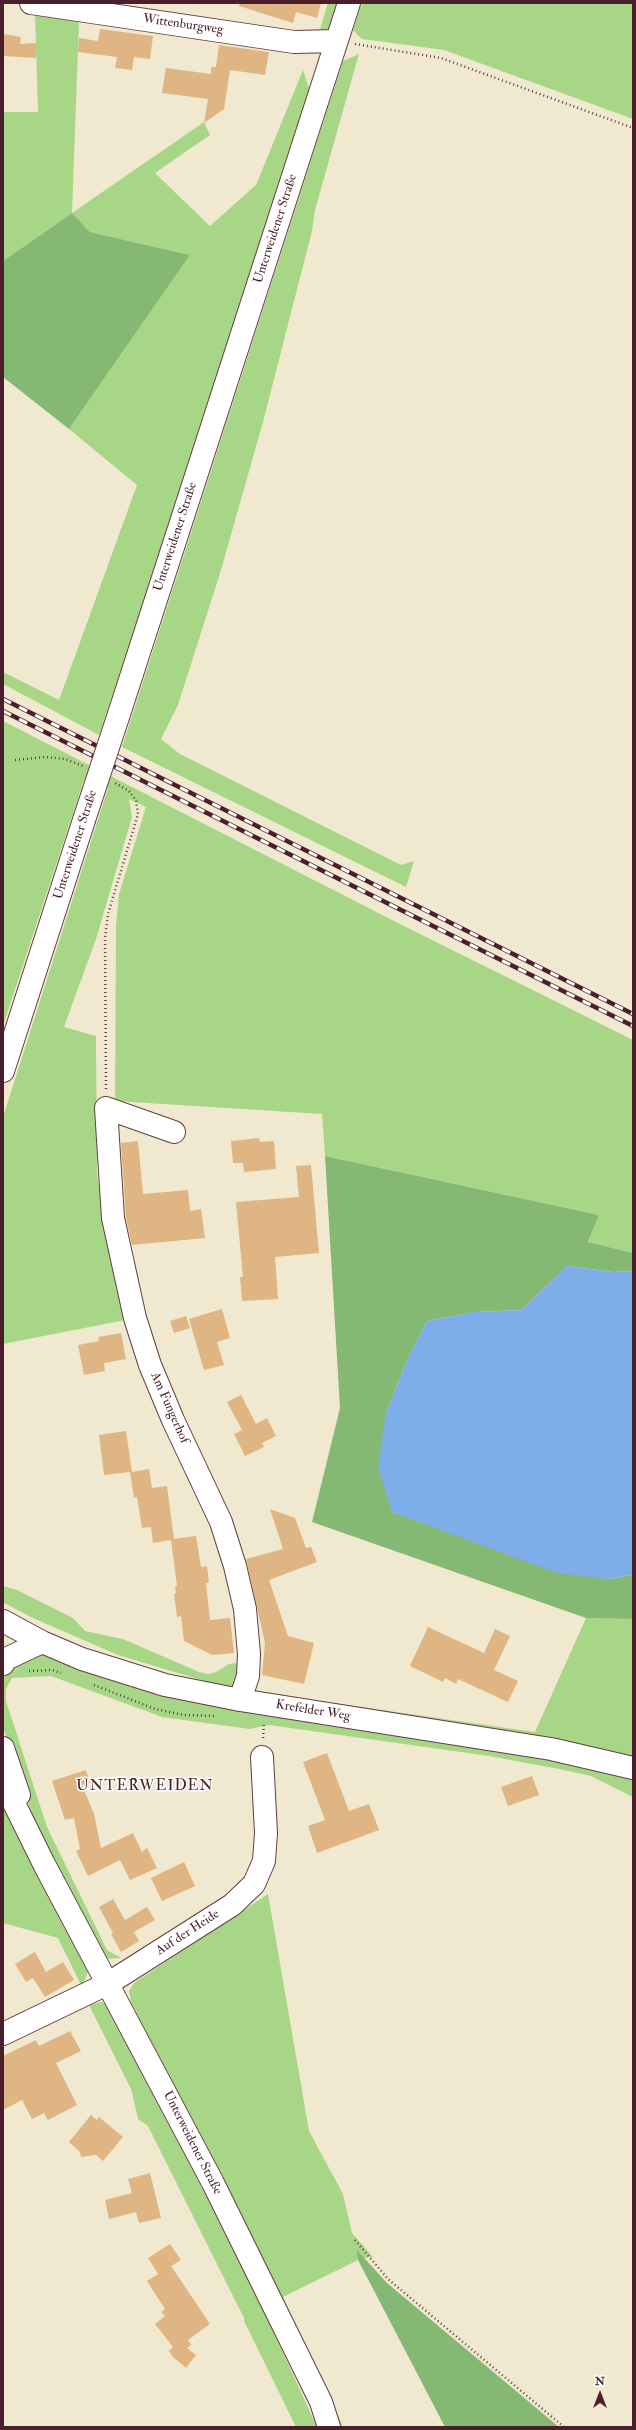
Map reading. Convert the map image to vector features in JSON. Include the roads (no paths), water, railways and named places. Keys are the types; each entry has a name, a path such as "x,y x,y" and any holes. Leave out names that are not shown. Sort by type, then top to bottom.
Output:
{"street":[{"name":"Wittenburgweg","path":"32,3 294,42 336,41"},
{"name":"Unterweidener Straße","path":"3,1071 349,3"},
{"name":"Am Fungerhof","path":"174,1132 106,1108 113,1218 135,1318 150,1365 173,1420 221,1522 235,1566 245,1608 250,1654 248,1676 240,1700"},
{"name":"Krefelder Weg","path":"3,1621 42,1642 82,1659 165,1685 240,1700 551,1749 633,1768"},
{"path":"3,1664 6,1659 42,1642"},
{"name":"Unterweidener Straße","path":"3,1748 44,1864"},
{"name":"Auf der Heide","path":"3,2034 109,1983 232,1905 254,1884 264,1861 266,1833 262,1757"},
{"name":"Unterweidener Straße","path":"3,1781 44,1864 109,1983 213,2183 321,2402 329,2427"}],"water":[{"path":"567,1266 613,1272 633,1271 633,1575 607,1579 557,1573 392,1512 378,1467 386,1413 409,1356 427,1321 475,1312 522,1310"}],"railway":[{"path":"3,699 633,1014"},
{"path":"3,711 633,1026"}],"district":[{"name":"UNTERWEIDEN","path":"145,1787"}]}
